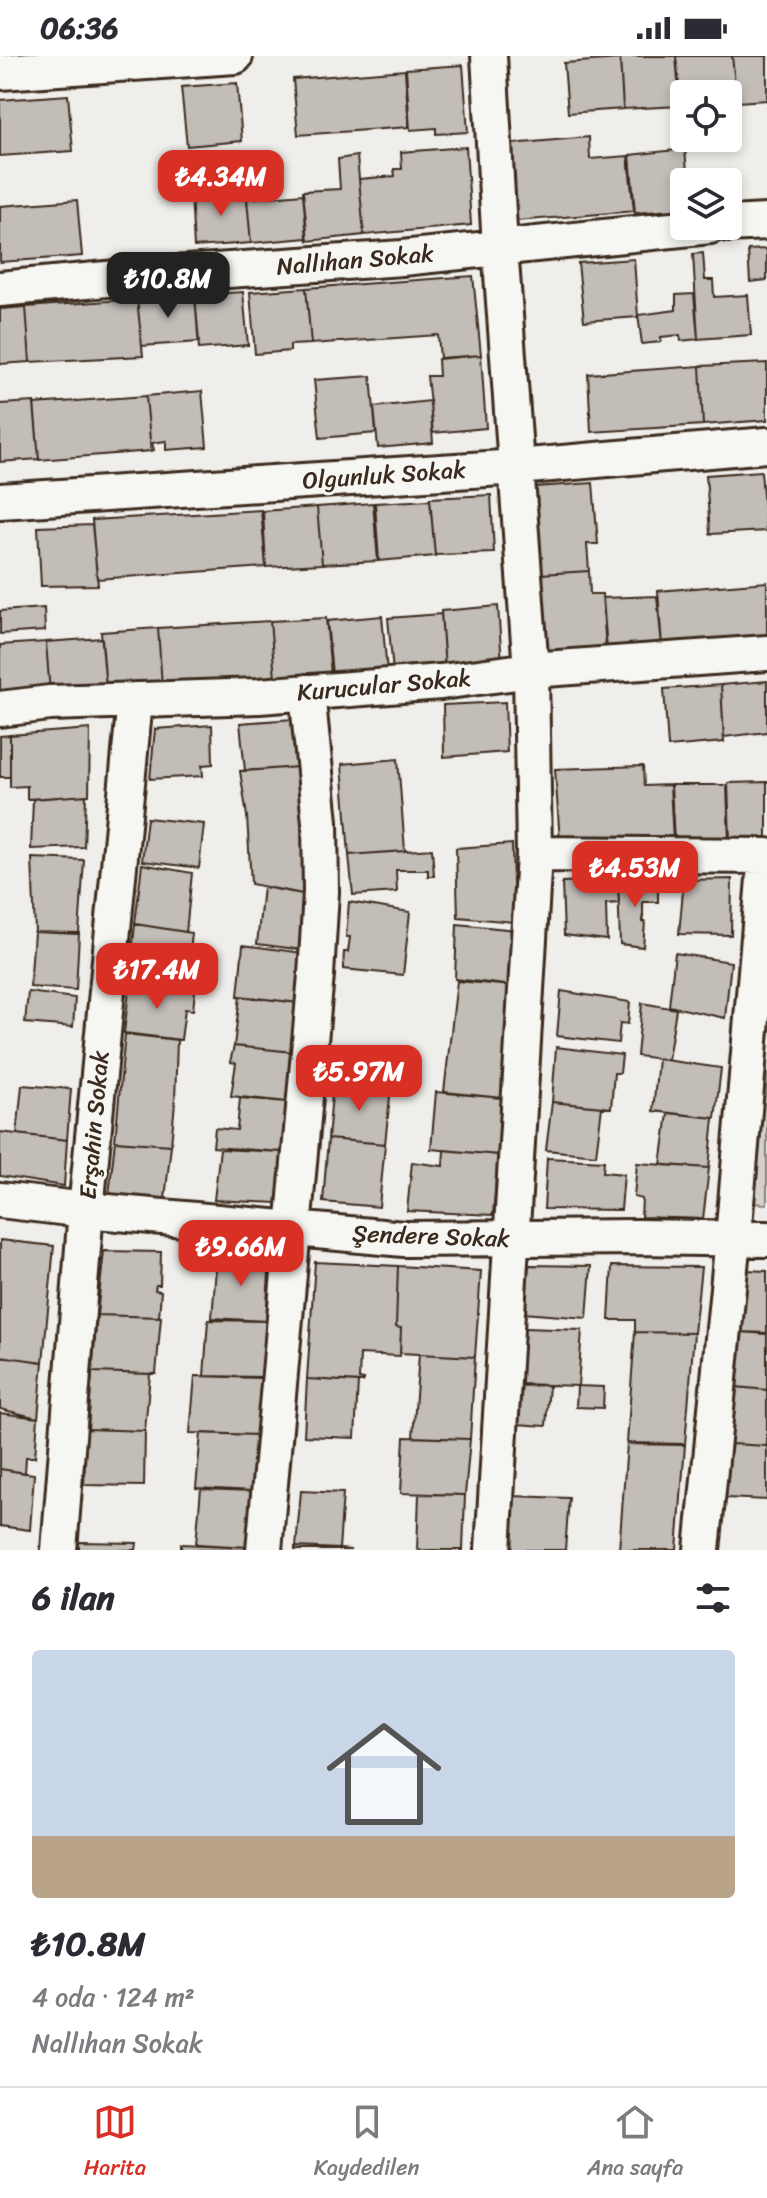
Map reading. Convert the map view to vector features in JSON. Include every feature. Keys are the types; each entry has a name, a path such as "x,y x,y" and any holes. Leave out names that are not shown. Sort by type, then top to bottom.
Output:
{"street":[{"path":"0,72 235,56"},
{"path":"489,56 531,670 534,854 493,1550"},
{"path":"742,223 767,222"},
{"name":"Nallıhan Sokak","path":"0,289 402,258 670,230"},
{"name":"Olgunluk Sokak","path":"0,501 517,467 767,445"},
{"name":"Kurucular Sokak","path":"0,709 50,703 307,692 441,682 531,670 767,653"},
{"path":"264,1550 321,892 320,822 307,692"},
{"name":"Erşahin Sokak","path":"59,1550 86,1210 135,700"},
{"path":"534,854 766,856 702,1550"},
{"name":"Şendere Sokak","path":"0,1200 404,1239 767,1239"}],"shaded area":[{"path":"767,1038 767,1204 752,1203"}],"building":[{"path":"620,56 676,56 678,80 670,80 670,107 623,109"},
{"path":"676,56 732,56 735,80 678,80"},
{"path":"732,56 767,56 767,100 742,102 742,80 735,80"},
{"path":"620,59 623,109 568,113 564,63"},
{"path":"463,65 468,132 436,134 436,128 410,130 406,69"},
{"path":"405,70 409,127 298,135 293,79"},
{"path":"237,83 242,141 187,146 181,87"},
{"path":"68,95 73,151 0,156 0,100"},
{"path":"589,137 590,159 628,156 634,211 517,221 511,144"},
{"path":"466,147 471,225 364,235 359,179 395,176 394,169 402,169 401,152"},
{"path":"685,152 687,168 670,168 670,210 635,213 630,155"},
{"path":"357,156 364,235 308,241 303,191 340,189 338,159"},
{"path":"246,189 251,243 194,247 191,194"},
{"path":"303,194 307,238 251,243 247,199"},
{"path":"77,200 82,256 0,262 0,206"},
{"path":"767,249 767,280 750,282 748,250"},
{"path":"703,253 705,280 713,280 714,297 748,295 751,335 698,339 693,254"},
{"path":"634,259 638,317 584,321 578,263"},
{"path":"473,276 481,355 440,358 438,335 311,344 306,288"},
{"path":"306,288 311,344 290,345 290,351 255,354 250,292"},
{"path":"243,292 248,345 199,349 195,295"},
{"path":"694,294 698,339 681,341 680,335 661,337 661,342 642,344 638,315 676,310 676,295"},
{"path":"195,295 199,342 142,346 137,299"},
{"path":"137,299 143,356 30,362 26,307"},
{"path":"26,307 30,362 0,364 0,309"},
{"path":"481,355 486,428 433,433 427,376 439,376 438,359"},
{"path":"767,363 767,420 703,425 700,366"},
{"path":"700,366 703,425 591,432 588,374"},
{"path":"371,376 376,433 320,438 314,380"},
{"path":"202,391 207,447 166,450 166,441 152,443 154,450 151,451 146,396"},
{"path":"146,396 151,451 39,460 34,404"},
{"path":"430,401 433,443 378,448 374,407"},
{"path":"34,402 39,459 0,462 0,404"},
{"path":"761,471 766,531 710,534 706,475"},
{"path":"593,483 598,544 587,544 589,571 541,574 535,487"},
{"path":"491,495 494,553 435,555 430,498"},
{"path":"430,500 435,556 379,561 375,503"},
{"path":"373,503 378,561 322,564 317,507"},
{"path":"317,507 322,564 266,567 263,511"},
{"path":"261,510 266,567 97,579 92,520"},
{"path":"92,525 98,585 41,586 38,527"},
{"path":"589,571 590,594 602,594 606,650 546,655 541,574"},
{"path":"767,582 767,638 662,646 658,591"},
{"path":"657,596 662,646 607,650 603,598"},
{"path":"498,606 502,663 445,668 441,611"},
{"path":"44,608 45,631 0,634 0,611"},
{"path":"441,614 445,669 393,672 388,618"},
{"path":"382,616 387,672 332,674 327,621"},
{"path":"326,618 331,675 275,678 270,621"},
{"path":"270,621 275,678 162,686 158,628"},
{"path":"158,628 162,686 106,689 101,632"},
{"path":"102,638 106,689 50,693 46,642"},
{"path":"46,642 50,693 0,697 0,645"},
{"path":"767,681 767,732 724,737 721,685"},
{"path":"721,685 724,742 668,747 664,689"},
{"path":"505,702 507,752 444,757 443,705"},
{"path":"293,719 298,767 245,771 240,723"},
{"path":"212,725 213,764 202,765 203,776 150,779 155,729"},
{"path":"90,729 89,795 27,799 27,786 10,787 10,735"},
{"path":"10,735 10,777 0,777 0,736"},
{"path":"398,759 405,851 349,855 342,764"},
{"path":"643,766 644,786 670,785 673,841 560,842 555,769"},
{"path":"298,767 308,895 251,884 247,816 240,771"},
{"path":"767,782 767,841 730,840 728,783"},
{"path":"671,785 727,785 729,841 674,841"},
{"path":"86,795 84,847 31,849 33,799"},
{"path":"147,818 204,824 199,868 142,861"},
{"path":"512,844 514,922 458,917 456,848"},
{"path":"432,849 434,876 428,876 428,870 396,870 397,892 353,895 349,855"},
{"path":"32,858 84,860 79,933 35,932"},
{"path":"142,864 192,873 186,932 135,924"},
{"path":"658,879 658,902 643,902 643,947 620,944 618,880"},
{"path":"732,879 731,935 679,934 684,880"},
{"path":"618,880 619,903 606,904 607,940 564,935 562,882"},
{"path":"263,887 308,895 304,950 257,944"},
{"path":"349,902 410,912 403,975 343,969 344,952 348,952 350,937 346,937"},
{"path":"135,924 192,933 186,990 129,983"},
{"path":"457,924 516,930 514,986 455,979"},
{"path":"34,932 79,934 76,990 30,987"},
{"path":"243,945 303,953 298,1003 238,996"},
{"path":"675,953 731,962 725,1018 669,1006"},
{"path":"457,981 513,986 503,1098 444,1092"},
{"path":"130,983 195,991 193,1010 185,1009 181,1040 124,1033"},
{"path":"561,991 630,1002 628,1024 620,1023 618,1043 557,1036"},
{"path":"28,992 75,998 73,1027 25,1023"},
{"path":"240,996 298,1003 293,1052 234,1046"},
{"path":"642,1003 676,1009 668,1060 637,1056"},
{"path":"125,1034 177,1040 171,1145 115,1141"},
{"path":"234,1046 293,1052 288,1102 231,1096 236,1063 230,1062"},
{"path":"556,1047 622,1055 620,1073 614,1073 611,1108 552,1102"},
{"path":"658,1059 721,1068 715,1118 653,1111"},
{"path":"333,1083 391,1087 385,1144 328,1139"},
{"path":"22,1085 71,1089 67,1140 17,1134"},
{"path":"436,1092 502,1098 498,1155 431,1149"},
{"path":"240,1098 287,1102 282,1152 213,1147 215,1128 237,1130"},
{"path":"552,1102 602,1107 596,1155 546,1150"},
{"path":"668,1113 714,1118 709,1168 661,1165"},
{"path":"0,1132 67,1140 64,1186 0,1176"},
{"path":"328,1139 385,1144 379,1207 323,1202"},
{"path":"115,1141 171,1145 165,1199 109,1195"},
{"path":"220,1149 282,1152 278,1203 214,1200"},
{"path":"444,1150 498,1155 493,1215 407,1211 412,1162 443,1166"},
{"path":"547,1158 604,1161 603,1172 624,1174 621,1210 544,1209"},
{"path":"637,1163 709,1168 703,1219 641,1217 642,1199 634,1197"},
{"path":"0,1240 54,1246 43,1362 0,1356"},
{"path":"104,1251 161,1252 160,1285 156,1285 155,1290 161,1291 159,1317 97,1315"},
{"path":"217,1255 270,1256 266,1321 212,1318"},
{"path":"315,1262 398,1266 396,1327 401,1328 400,1356 360,1354 359,1379 363,1382 307,1379"},
{"path":"529,1265 591,1266 587,1318 523,1313"},
{"path":"398,1266 481,1271 475,1357 400,1353 401,1328 396,1327"},
{"path":"612,1266 701,1267 694,1333 635,1332 635,1320 609,1320"},
{"path":"745,1270 767,1271 767,1333 740,1332"},
{"path":"97,1315 161,1317 156,1374 92,1372"},
{"path":"208,1320 266,1321 262,1377 204,1376"},
{"path":"524,1328 582,1330 578,1386 520,1384"},
{"path":"635,1332 694,1333 685,1444 627,1443"},
{"path":"740,1332 767,1334 767,1390 735,1387"},
{"path":"419,1354 475,1357 470,1439 413,1437"},
{"path":"0,1356 43,1362 38,1418 0,1409"},
{"path":"92,1372 150,1374 145,1431 88,1429"},
{"path":"195,1376 261,1378 257,1435 190,1433"},
{"path":"307,1379 358,1382 355,1438 304,1436"},
{"path":"549,1385 546,1426 516,1424 518,1386"},
{"path":"577,1386 604,1387 603,1408 576,1407"},
{"path":"736,1387 767,1390 767,1446 731,1444"},
{"path":"0,1413 38,1418 35,1457 26,1457 25,1473 0,1469"},
{"path":"86,1429 145,1431 144,1486 84,1485"},
{"path":"201,1433 258,1435 254,1491 196,1488"},
{"path":"404,1437 470,1439 465,1495 401,1493"},
{"path":"627,1444 685,1445 677,1550 619,1550"},
{"path":"731,1444 767,1446 767,1500 726,1498"},
{"path":"0,1469 34,1474 30,1530 0,1526"},
{"path":"201,1489 254,1491 250,1547 196,1544"},
{"path":"301,1491 343,1493 339,1549 296,1547"},
{"path":"419,1494 465,1495 463,1550 417,1550"},
{"path":"511,1496 569,1498 565,1550 507,1550"},
{"path":"79,1542 137,1543 136,1550 79,1550"},
{"path":"181,1544 250,1547 250,1550 181,1550"},
{"path":"295,1547 339,1549 351,1550 295,1550"}]}
